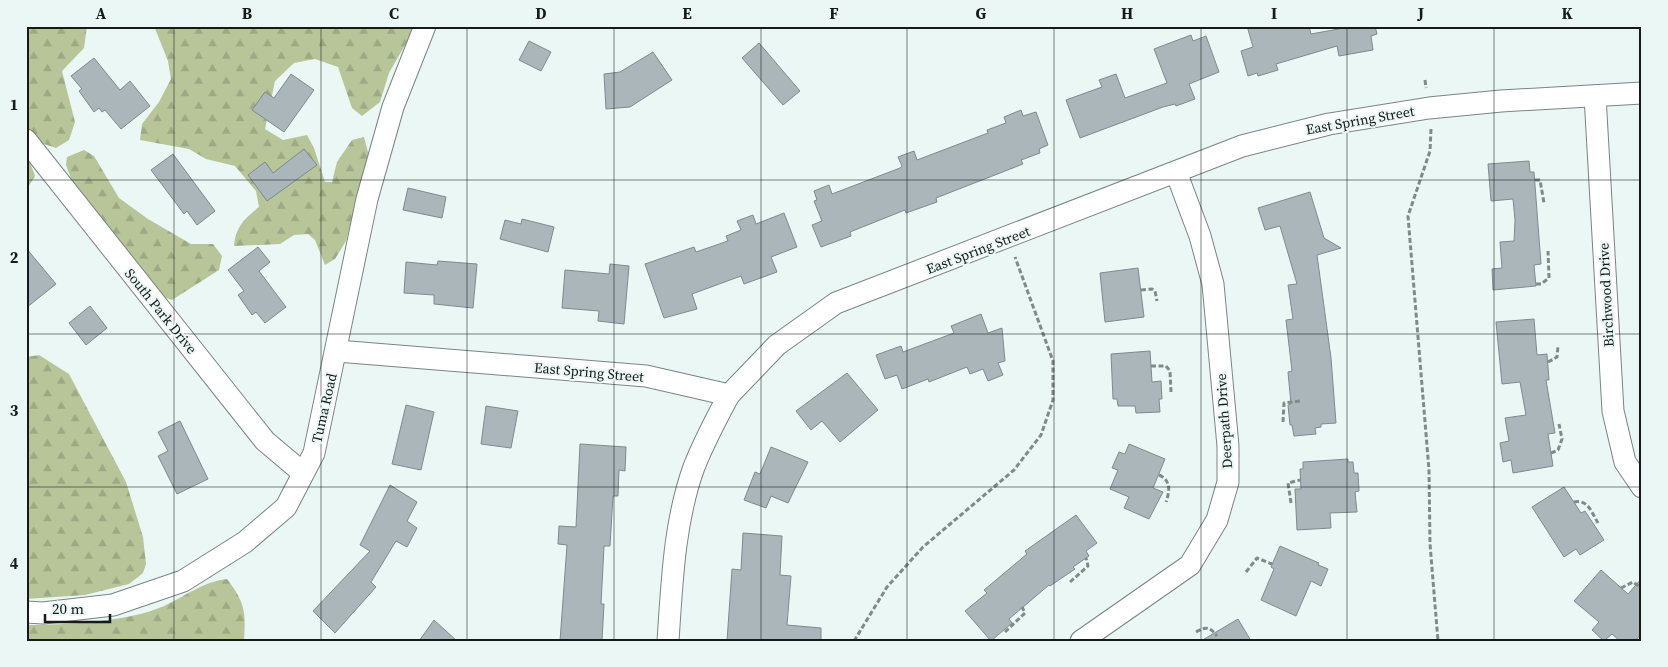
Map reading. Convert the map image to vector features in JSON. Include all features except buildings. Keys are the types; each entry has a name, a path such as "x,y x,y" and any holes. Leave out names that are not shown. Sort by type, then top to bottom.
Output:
{"street":[{"name":"Tuma Road","path":"26,612 43,613 113,604 183,581 245,542 286,507 314,453 367,200 393,107 425,26"},
{"name":"East Spring Street","path":"337,350 646,376 729,395 777,344 836,303 1242,146 1329,124 1372,116 1501,101 1642,93"},
{"name":"Birchwood Drive","path":"1595,96 1613,411 1625,462 1642,487"},
{"name":"South Park Drive","path":"26,140 264,441 303,474"},
{"name":"Deerpath Drive","path":"1081,641 1190,565 1217,520 1228,482 1228,446 1214,284 1200,236 1176,172"},
{"path":"668,641 675,551 689,484 708,434 729,395"}],"path":[{"path":"1431,124 1430,151 1408,216 1428,461 1430,544 1438,641"},
{"path":"1535,180 1540,180 1542,184 1544,203"},
{"path":"1536,284 1541,284 1549,278 1548,251"},
{"path":"854,641 887,587 923,547 1014,470 1041,435 1053,400 1053,361 1015,256"},
{"path":"1141,290 1152,289 1155,291 1157,301"},
{"path":"1548,362 1557,357 1558,346"},
{"path":"1151,366 1166,366 1170,371 1171,392"},
{"path":"1283,422 1284,404 1300,401"},
{"path":"1551,453 1558,450 1561,444 1559,424"},
{"path":"1159,475 1165,478 1168,483 1166,502"},
{"path":"1291,503 1288,483 1300,480"},
{"path":"1574,502 1579,501 1586,504 1598,523"},
{"path":"1070,582 1088,566 1086,558"},
{"path":"1246,572 1257,558 1272,564"},
{"path":"1622,588 1624,584 1633,582 1642,588"},
{"path":"1005,632 1025,613 1022,608"},
{"path":"1196,632 1204,627 1209,628 1217,636"}],"green space":[{"path":"26,26 87,26 84,48 62,71 75,122 69,140 56,148 38,142 26,128"},
{"path":"154,26 416,26 389,73 380,102 362,116 352,108 338,67 315,59 294,63 275,81 265,129 283,140 307,135 314,148 325,182 332,182 337,162 352,140 364,137 369,156 346,241 335,259 325,265 315,240 308,234 294,235 280,244 234,246 236,233 242,223 259,207 256,191 235,166 206,159 189,149 140,140 142,124 159,102 171,79 168,61"},
{"path":"84,150 94,156 119,198 148,219 191,244 213,244 222,256 219,270 172,300 161,296 72,181 66,165 67,157"},
{"path":"26,152 35,176 26,190"},
{"path":"39,355 69,374 126,482 143,537 146,564 143,573 129,584 85,595 26,599 26,357"},
{"path":"227,579 238,595 243,608 245,622 244,641 26,641 26,625 96,622 133,616 164,606 210,583"}]}
